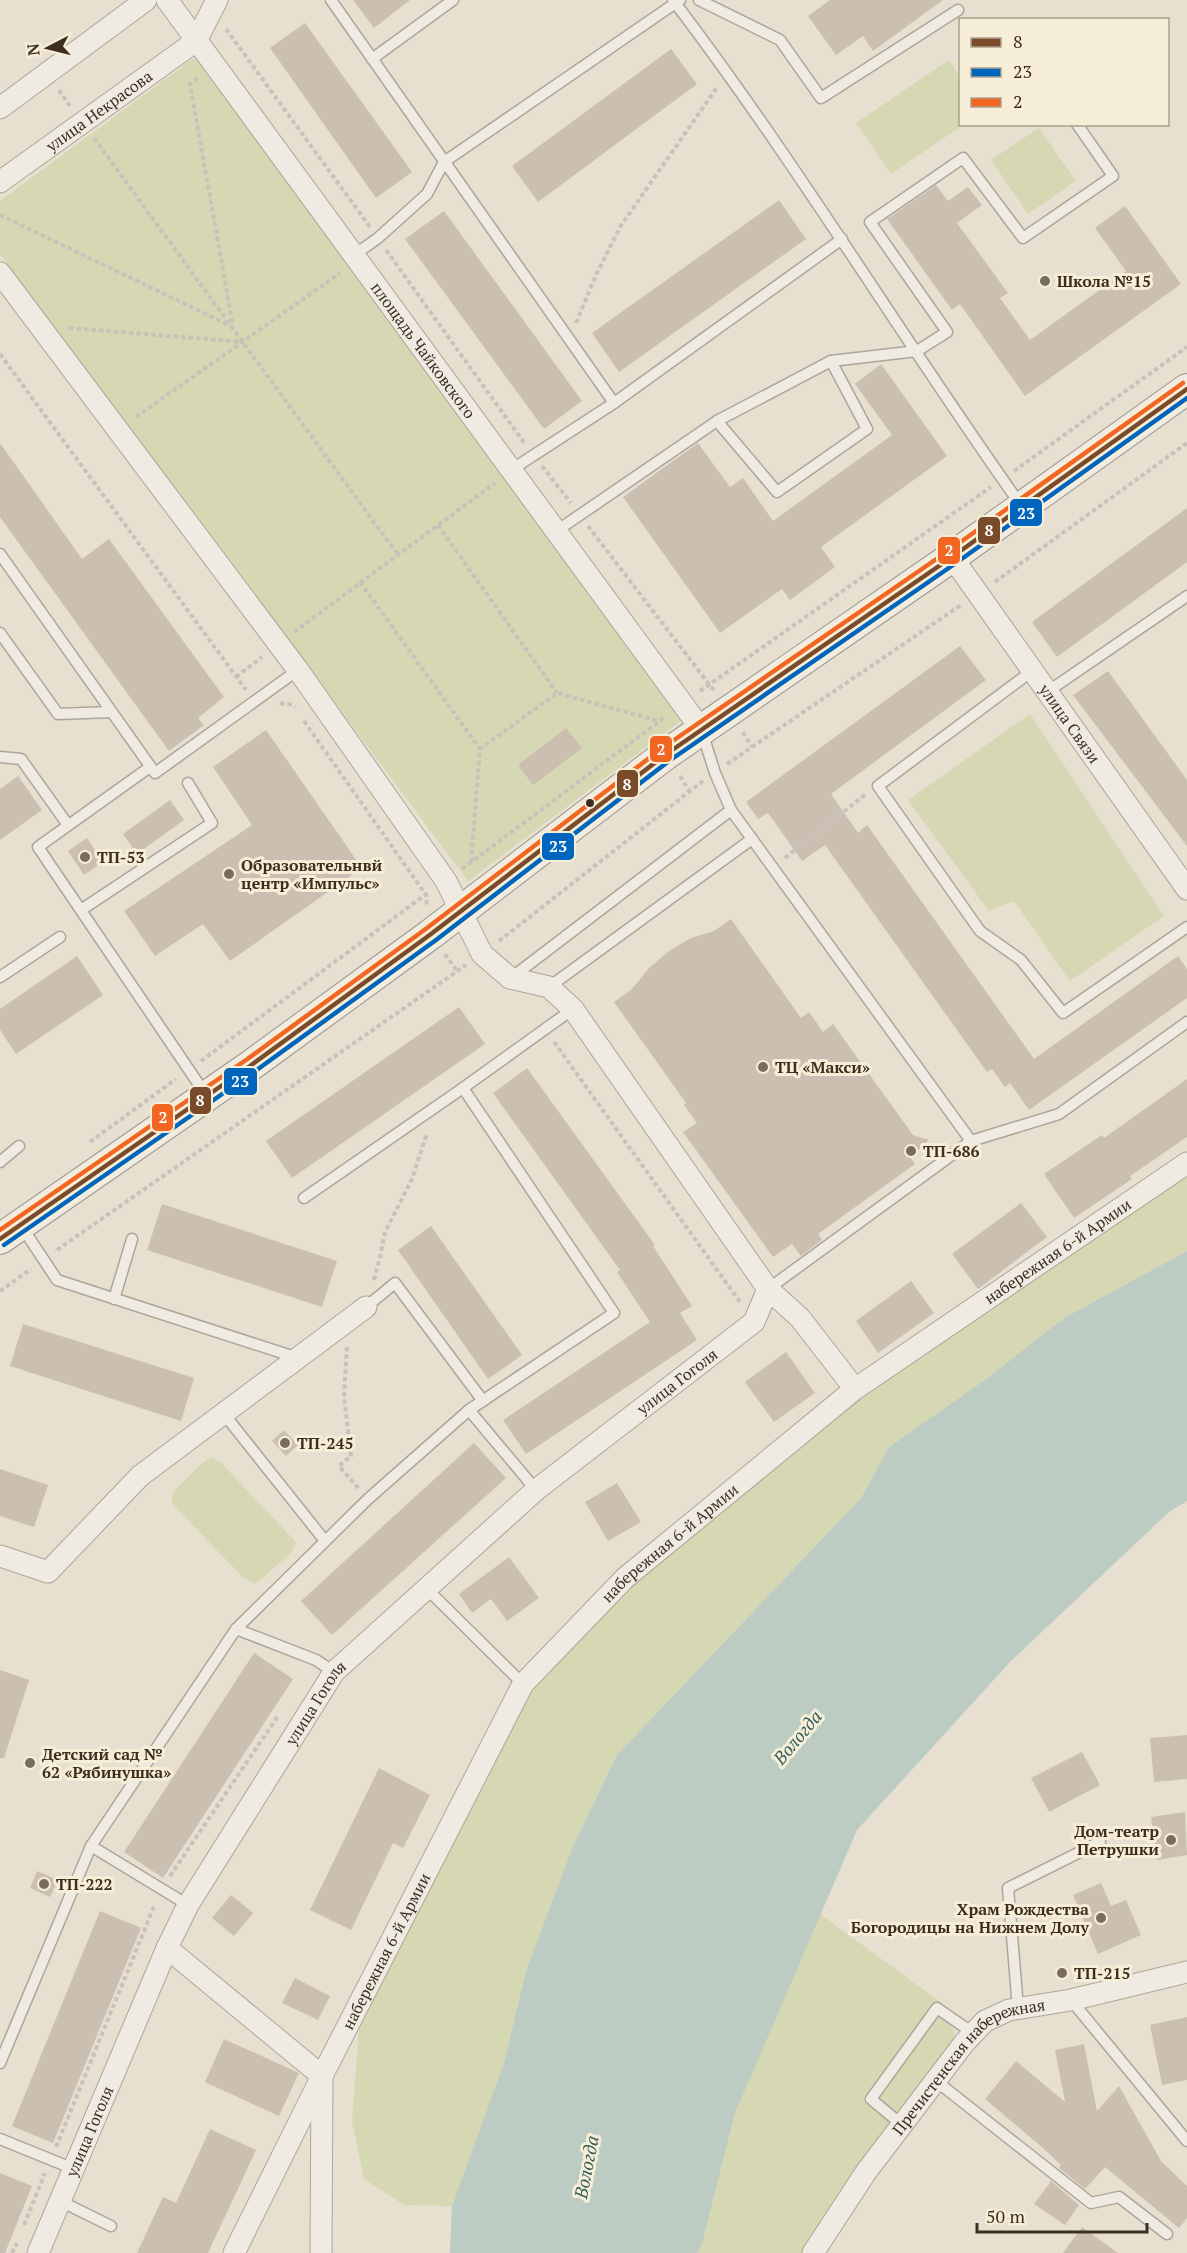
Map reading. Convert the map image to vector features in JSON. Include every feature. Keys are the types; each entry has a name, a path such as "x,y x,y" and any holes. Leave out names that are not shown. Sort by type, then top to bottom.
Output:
{"street":[{"path":"0,108 146,0"},
{"name":"площадь Чайковского","path":"166,0 701,729"},
{"path":"196,40 214,5"},
{"name":"улица Некрасова","path":"0,182 196,40"},
{"path":"0,273 298,670 446,881 482,954 510,978 549,987 573,1009 768,1289 800,1318 855,1389"},
{"path":"10,1232 250,1066 431,934 701,729 952,557 1187,389"},
{"name":"улица Связи","path":"952,557 1187,889"},
{"name":"набережная 6-й Армии","path":"234,2253 523,1684 625,1578 855,1389 1187,1163"},
{"name":"улица Гоголя","path":"38,2253 167,1948 188,1905 334,1672 536,1490 754,1322 768,1289"},
{"path":"0,1556 48,1572 140,1476 366,1307"},
{"path":"167,1948 322,2076"},
{"name":"Пречистенская набережная","path":"813,2253 866,2172 973,2033 985,2021 1018,2008 1071,2000 1187,1972"},
{"name":"набережная 6-й Армии","path":"321,2253 322,2076"}],"lane":[{"path":"331,0 614,403"},
{"path":"372,59 453,0"},
{"path":"699,0 780,39 821,98 958,10"},
{"path":"354,255 378,238 427,194 444,162 676,1 842,239 1022,507"},
{"path":"555,532 717,421 831,361 917,351 947,332 870,222 963,158 1023,238 1113,176 1078,126"},
{"path":"512,470 614,403 842,239"},
{"path":"717,421 777,492 867,429 831,361"},
{"path":"0,554 155,773 298,670"},
{"path":"1047,692 1187,596"},
{"path":"0,633 58,714 111,712"},
{"path":"1032,670 878,786 980,931 1021,960 1063,1013 1187,927"},
{"path":"701,729 715,773 731,810 971,1141"},
{"path":"0,757 21,759 68,825"},
{"path":"150,767 38,847 206,1096"},
{"path":"81,910 212,823 188,783"},
{"path":"510,978 731,810"},
{"path":"549,987 752,839"},
{"path":"0,978 60,937"},
{"path":"304,1198 573,1009"},
{"path":"768,1289 971,1141 1059,1114 1187,1022"},
{"path":"0,2063 91,1846 236,1629 368,1499 470,1410 614,1313 463,1088"},
{"path":"0,1162 20,1146"},
{"path":"10,1232 44,1259 57,1280 299,1358"},
{"path":"114,1299 132,1239"},
{"path":"366,1307 395,1283 483,1401"},
{"path":"470,1410 536,1490"},
{"path":"224,1414 325,1541"},
{"path":"427,1589 523,1684"},
{"path":"236,1629 316,1660 334,1672"},
{"path":"1018,2008 1008,1888 1100,1842"},
{"path":"91,1846 188,1905"},
{"path":"1071,2000 1187,2141"},
{"path":"902,2125 871,2099 937,2008 973,2033"},
{"path":"936,2081 1090,2203 1119,2197 1167,2234"},
{"path":"0,2139 74,2169"},
{"path":"60,2201 111,2226"}],"path":[{"path":"214,5 534,456 709,684"},
{"path":"568,339 620,227 727,73"},
{"path":"47,74 234,327 398,555"},
{"path":"190,84 234,327"},
{"path":"0,215 234,327"},
{"path":"118,430 350,266 354,255"},
{"path":"40,326 244,342"},
{"path":"85,1146 446,881 709,684 1187,347"},
{"path":"0,354 247,691 256,700 293,705 426,895 431,934 457,971"},
{"path":"0,1291 482,954 690,790 978,594 1187,443"},
{"path":"236,676 512,470"},
{"path":"438,525 557,693 659,721"},
{"path":"360,582 480,749 471,862"},
{"path":"480,749 557,693"},
{"path":"772,868 878,786"},
{"path":"546,1029 754,1322"}],"green space":[{"path":"198,55 682,720 468,881 0,254 0,201"},
{"path":"949,60 959,75 959,126 962,126 891,174 856,123"},
{"path":"1039,128 1076,181 1028,214 991,160"},
{"path":"1030,714 1164,916 1070,981 1014,901 989,911 908,800"},
{"path":"1187,1175 1187,1251 1064,1318 986,1379 889,1447 861,1498 617,1755 573,1846 526,1971 504,2063 452,2206 404,2205 364,2179 352,2122 359,2028 532,1690 633,1585 859,1395"},
{"path":"211,1457 221,1463 296,1542 292,1552 258,1582 253,1583 244,1578 172,1504 172,1494 175,1490"},
{"path":"820,1914 939,2001 951,2024 956,2049 858,2168 801,2253 697,2253 702,2244 735,2113"}],"water":[{"name":"Вологда","path":"1187,1251 1187,1501 1169,1512 1010,1662 857,1830 735,2113 702,2244 697,2253 450,2253 452,2206 504,2063 526,1971 573,1846 617,1755 861,1498 889,1447 986,1379 1064,1318"}],"building":[{"path":"353,0 410,0 374,28"},
{"path":"830,0 943,0 873,51 863,36 836,55 808,16"},
{"path":"305,23 412,172 376,198 270,48"},
{"path":"671,49 697,84 538,202 512,166"},
{"path":"936,185 948,201 968,187 982,205 957,223 1008,293 1000,298 1030,340 1126,271 1095,228 1125,206 1181,284 1025,396 960,304 952,310 887,219"},
{"path":"779,200 806,239 619,372 592,333"},
{"path":"444,211 582,401 544,429 405,239"},
{"path":"881,364 947,456 821,547 835,567 790,600 782,589 720,633 623,497 698,443 730,487 743,478 773,521 892,435 855,384"},
{"path":"0,443 82,559 109,539 224,697 198,718 204,725 169,751 0,517"},
{"path":"1187,508 1187,562 1057,657 1032,622"},
{"path":"960,646 986,680 831,794 858,833 867,825 1034,1059 1178,956 1187,969 1187,998 1029,1110 1010,1083 1005,1087 992,1069 987,1072 825,845 802,861 768,813 758,819 746,802"},
{"path":"1108,671 1187,780 1187,846 1073,695"},
{"path":"566,728 582,748 533,785 518,765"},
{"path":"266,730 362,868 230,961 203,924 155,956 124,911 252,825 213,767"},
{"path":"18,776 42,810 0,840 0,789"},
{"path":"170,800 184,820 137,854 123,834"},
{"name":"ТП-53","path":"87,838 103,862 84,875 68,851"},
{"name":"ТЦ «Макси»","path":"731,919 801,1018 809,1012 823,1032 833,1024 913,1135 929,1140 910,1157 915,1164 818,1234 822,1240 801,1256 792,1244 773,1257 683,1132 697,1123 684,1105 686,1103 614,1002 632,989 649,968 669,951 691,938 714,931"},
{"path":"77,956 103,995 16,1054 0,1030 0,1009"},
{"path":"459,1007 485,1044 292,1178 266,1141"},
{"path":"527,1068 655,1245 653,1246 692,1306 680,1313 697,1340 526,1454 503,1420 650,1322 617,1272 620,1270 493,1093"},
{"path":"1187,1079 1187,1137 1130,1176 1132,1179 1074,1218 1044,1174 1102,1135 1104,1138"},
{"path":"1021,1203 1047,1237 978,1289 952,1254"},
{"path":"162,1204 337,1261 322,1307 147,1250"},
{"path":"431,1226 522,1355 488,1379 398,1250"},
{"path":"911,1281 934,1313 878,1353 856,1321"},
{"path":"23,1324 194,1378 181,1421 10,1366"},
{"path":"786,1352 815,1393 774,1422 745,1382"},
{"name":"ТП-245","path":"284,1430 298,1445 286,1456 272,1441"},
{"path":"474,1443 506,1478 332,1635 301,1601"},
{"path":"0,1469 48,1485 34,1527 0,1516"},
{"path":"617,1483 641,1522 608,1541 585,1502"},
{"path":"509,1557 539,1598 507,1621 491,1599 472,1613 459,1594"},
{"path":"254,1653 293,1679 163,1878 124,1852"},
{"path":"0,1670 29,1680 4,1758 0,1758"},
{"path":"1187,1735 1187,1779 1154,1782 1150,1738"},
{"path":"1082,1752 1100,1785 1049,1812 1031,1778"},
{"path":"379,1768 430,1795 403,1848 393,1843 351,1930 310,1910"},
{"name":"Дом-театр Петрушки","path":"1185,1812 1187,1855 1157,1860 1151,1817"},
{"name":"ТП-222","path":"37,1871 58,1880 50,1897 30,1888"},
{"path":"1101,1883 1111,1906 1126,1900 1141,1935 1098,1954 1073,1895"},
{"path":"231,1895 253,1913 234,1936 212,1918"},
{"path":"100,1911 141,1928 53,2143 12,2126"},
{"path":"295,1978 330,1996 318,2020 282,2003"},
{"path":"1187,2017 1187,2080 1162,2085 1150,2025"},
{"path":"224,2039 299,2073 279,2116 205,2082"},
{"path":"1084,2044 1097,2111 1119,2086 1161,2161 1187,2186 1187,2218 1179,2228 1105,2167 1085,2189 1059,2168 1061,2165 1043,2148 985,2099 1016,2061 1065,2102 1055,2050"},
{"path":"210,2129 256,2150 208,2253 137,2253 163,2197 176,2203"},
{"path":"0,2173 32,2186 5,2253 0,2253"},
{"path":"1051,2181 1079,2205 1065,2225 1034,2204"},
{"path":"1082,2227 1118,2253 1063,2253"}],"transit line":[{"name":"2","path":"0,1230 246,1060 427,928 661,749 948,551 1183,383"},
{"name":"8","path":"0,1239 250,1066 431,934 665,755 952,557 1187,389"},
{"name":"23","path":"4,1245 254,1072 436,940 669,761 956,563 1187,398"}],"place":[{"name":"Школа №15","path":"1045,281"},
{"name":"ТП-53","path":"85,857"},
{"name":"Образовательнвй центр «Импульс»","path":"229,874"},
{"name":"ТЦ «Макси»","path":"763,1067"},
{"name":"ТП-686","path":"911,1151"},
{"name":"ТП-245","path":"285,1443"},
{"name":"Детский сад № 62 «Рябинушка»","path":"30,1763"},
{"name":"Дом-театр Петрушки","path":"1171,1840"},
{"name":"ТП-222","path":"44,1884"},
{"name":"Храм Рождества Богородицы на Нижнем Долу","path":"1101,1918"},
{"name":"ТП-215","path":"1062,1973"}]}
